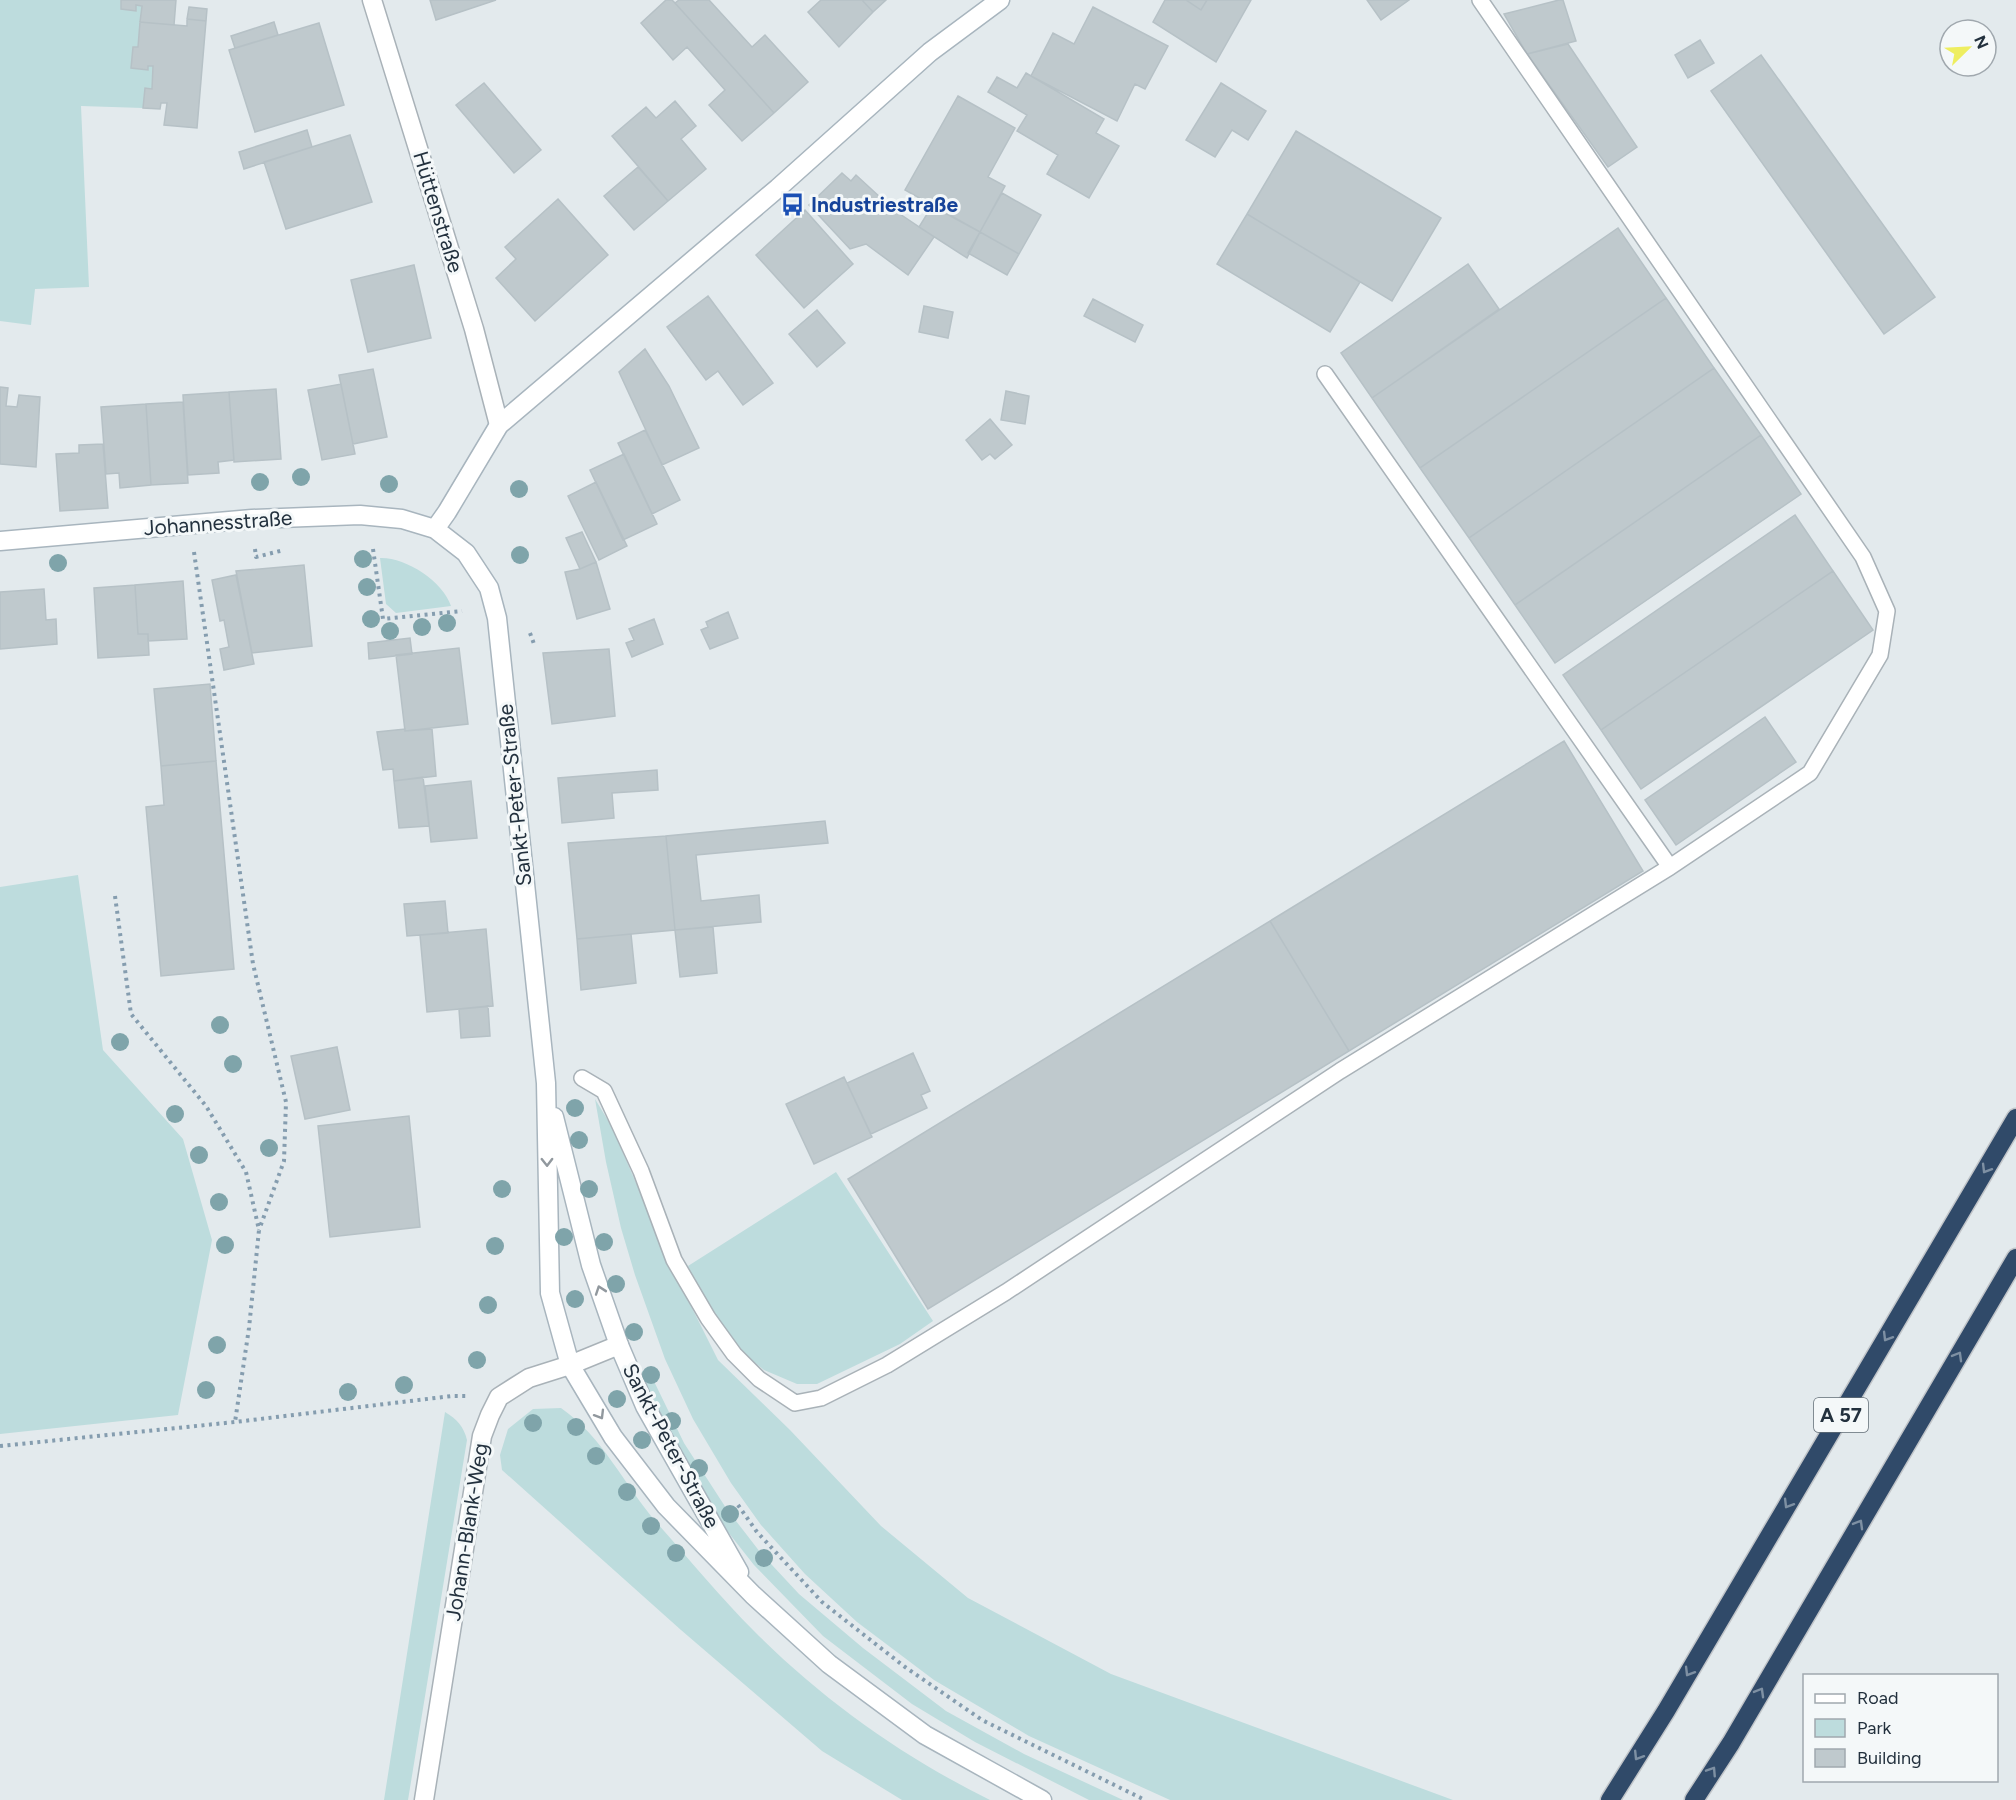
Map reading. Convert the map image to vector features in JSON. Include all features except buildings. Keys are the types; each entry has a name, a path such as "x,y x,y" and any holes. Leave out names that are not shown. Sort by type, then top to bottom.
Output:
{"highway":[{"name":"A 57","path":"1610,1800 1666,1711 2016,1118"},
{"path":"1694,1800 1737,1732 2016,1258"}],"street":[{"name":"Hüttenstraße","path":"372,0 474,329 499,425"},
{"path":"435,529 499,425 777,188 930,52 1000,0"},
{"name":"Johannesstraße","path":"0,541 252,519 360,515 402,519 435,529"},
{"name":"Sankt-Peter-Straße","path":"435,529 466,553 489,588 497,618 546,1083 550,1293 570,1365 613,1437 666,1506 753,1595 829,1664 925,1735 1042,1800"},
{"name":"Sankt-Peter-Straße","path":"546,1083 591,1265 619,1345 645,1406 753,1595"},
{"path":"499,1397 529,1378 570,1365 619,1345"},
{"name":"Johann-Blank-Weg","path":"424,1800 482,1436 489,1415 499,1397"}],"lane":[{"path":"582,1078 604,1091 641,1171 674,1260 708,1318 734,1354 759,1379 795,1403 821,1398 887,1365 1006,1292 1340,1071 1670,867 1810,773 1880,655 1887,611 1863,557 1480,0"},
{"path":"1325,374 1670,867"}],"path":[{"path":"256,557 286,549"},
{"path":"373,549 383,620 462,611"},
{"path":"199,580 253,964 286,1102 284,1161 260,1230 248,1338 235,1422"},
{"path":"115,896 131,1014 206,1106 246,1172 260,1230"},
{"path":"0,1446 235,1422 452,1396 499,1397"},
{"path":"731,1496 757,1532 822,1602 906,1667 982,1720 1146,1800"}],"green space":[{"path":"0,0 121,0 121,9 135,11 136,5 142,6 138,47 133,47 131,68 147,70 148,66 153,66 152,89 145,88 143,108 81,106 89,287 35,289 31,325 0,321"},
{"path":"380,558 401,562 422,572 440,588 451,606 396,613 386,604"},
{"path":"78,875 103,1050 183,1139 212,1240 178,1415 0,1434 0,887"},
{"path":"595,1099 612,1127 675,1274 718,1360 790,1430 881,1526 968,1598 1111,1674 1453,1800 1170,1800 1029,1736 934,1680 857,1622 805,1574 761,1525 731,1483 693,1419 665,1359 635,1275 621,1228 606,1162"},
{"path":"836,1172 933,1321 900,1344 817,1384 797,1384 764,1370 738,1349 706,1307 688,1266"},
{"path":"648,1369 684,1443 726,1508 760,1552 799,1594 863,1648 946,1711 1024,1754 1123,1800 1089,1800 975,1742 912,1704 823,1636 754,1565 694,1484 637,1374"},
{"path":"561,1408 576,1420 601,1447 645,1508 705,1578 780,1656 836,1703 895,1746 990,1800 902,1800 822,1751 681,1630 502,1470 500,1455 508,1429 533,1409"},
{"path":"445,1412 459,1424 467,1440 408,1800 384,1800"}],"place":[{"name":"Industriestraße","path":"793,205"}]}
